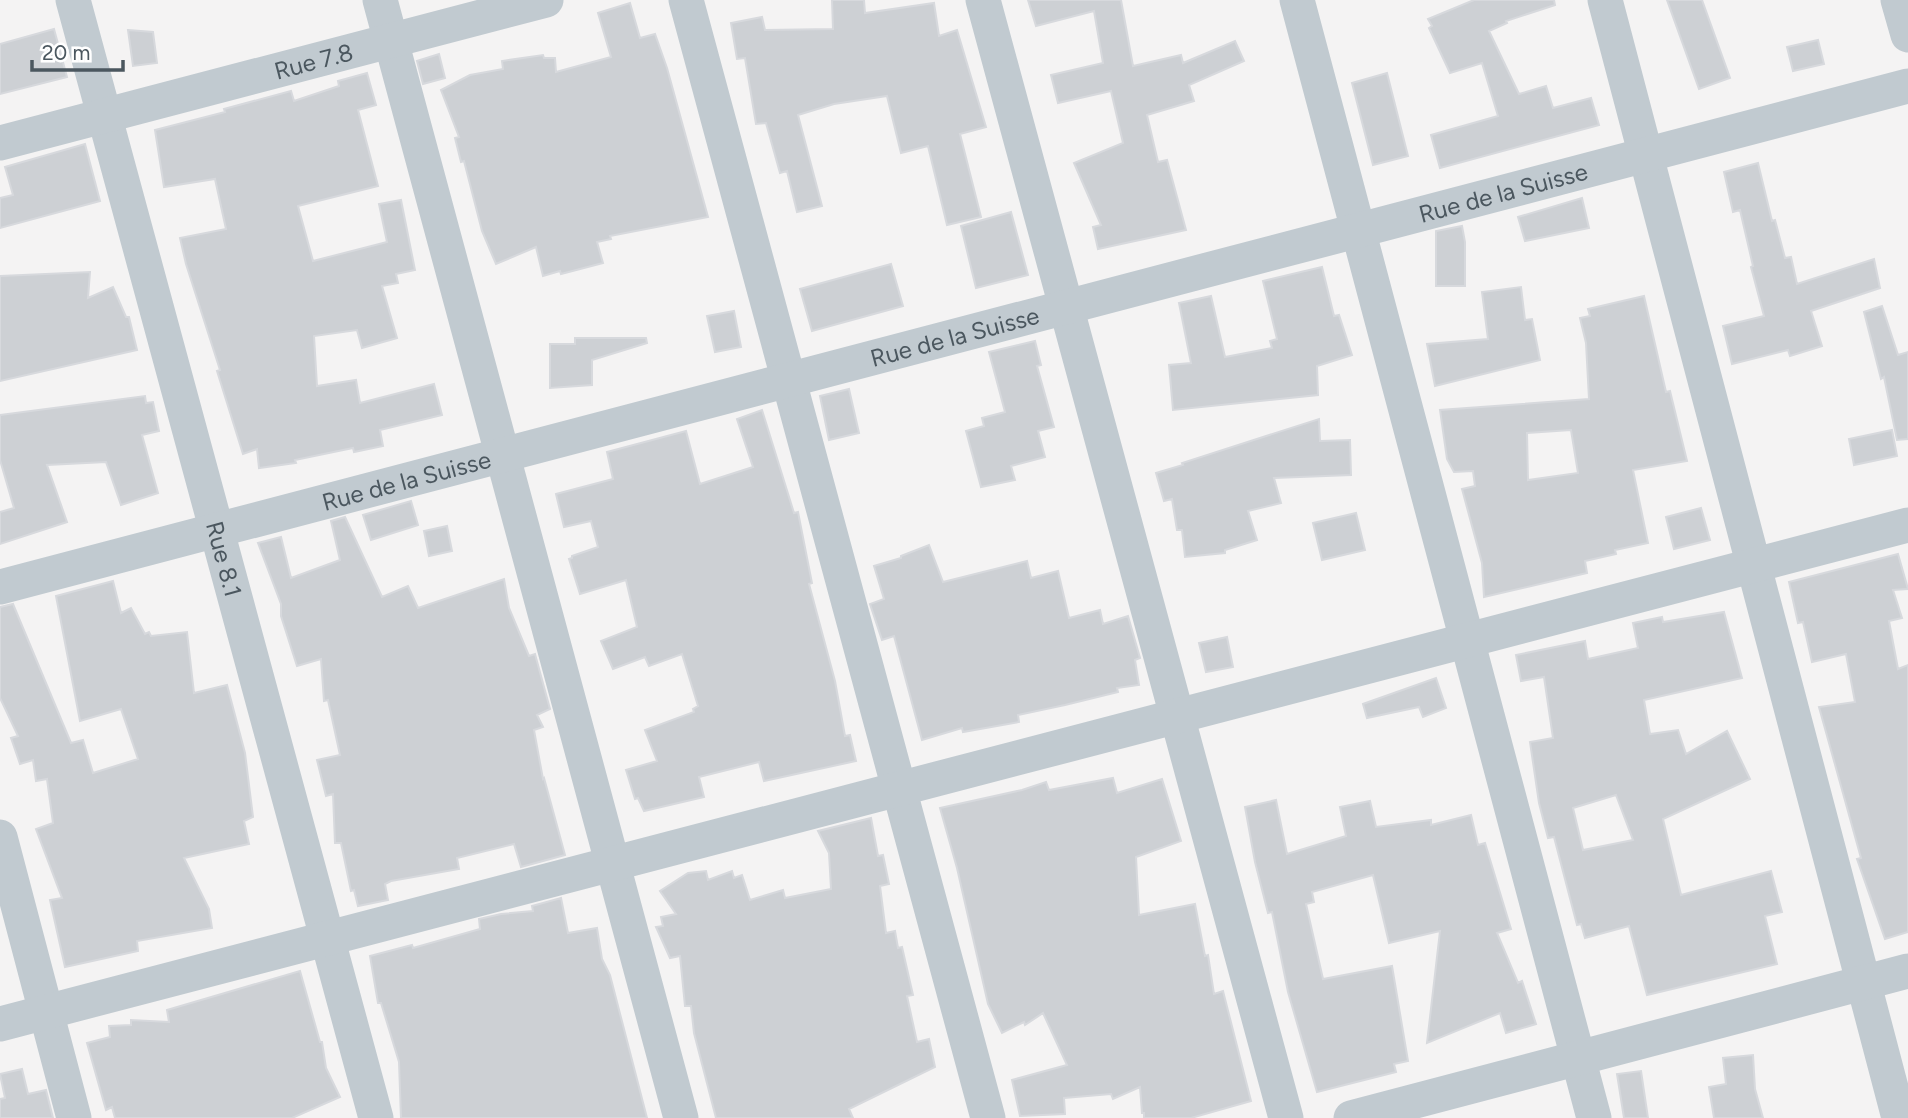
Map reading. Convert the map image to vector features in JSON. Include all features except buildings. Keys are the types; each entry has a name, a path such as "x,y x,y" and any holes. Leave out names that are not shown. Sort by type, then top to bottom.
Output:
{"street":[{"name":"Rue 8.1","path":"73,0 376,1118"},
{"path":"380,0 681,1118"},
{"name":"Rue 7.8","path":"0,143 546,0"},
{"path":"686,0 988,1118"},
{"path":"983,0 1286,1118"},
{"path":"1297,0 1594,1118"},
{"path":"1605,0 1899,1118"},
{"path":"1898,0 1908,35"},
{"name":"Rue de la Suisse","path":"0,587 1908,86"},
{"path":"0,1024 1908,525"},
{"path":"0,837 74,1118"},
{"path":"1351,1118 1908,971"}]}
